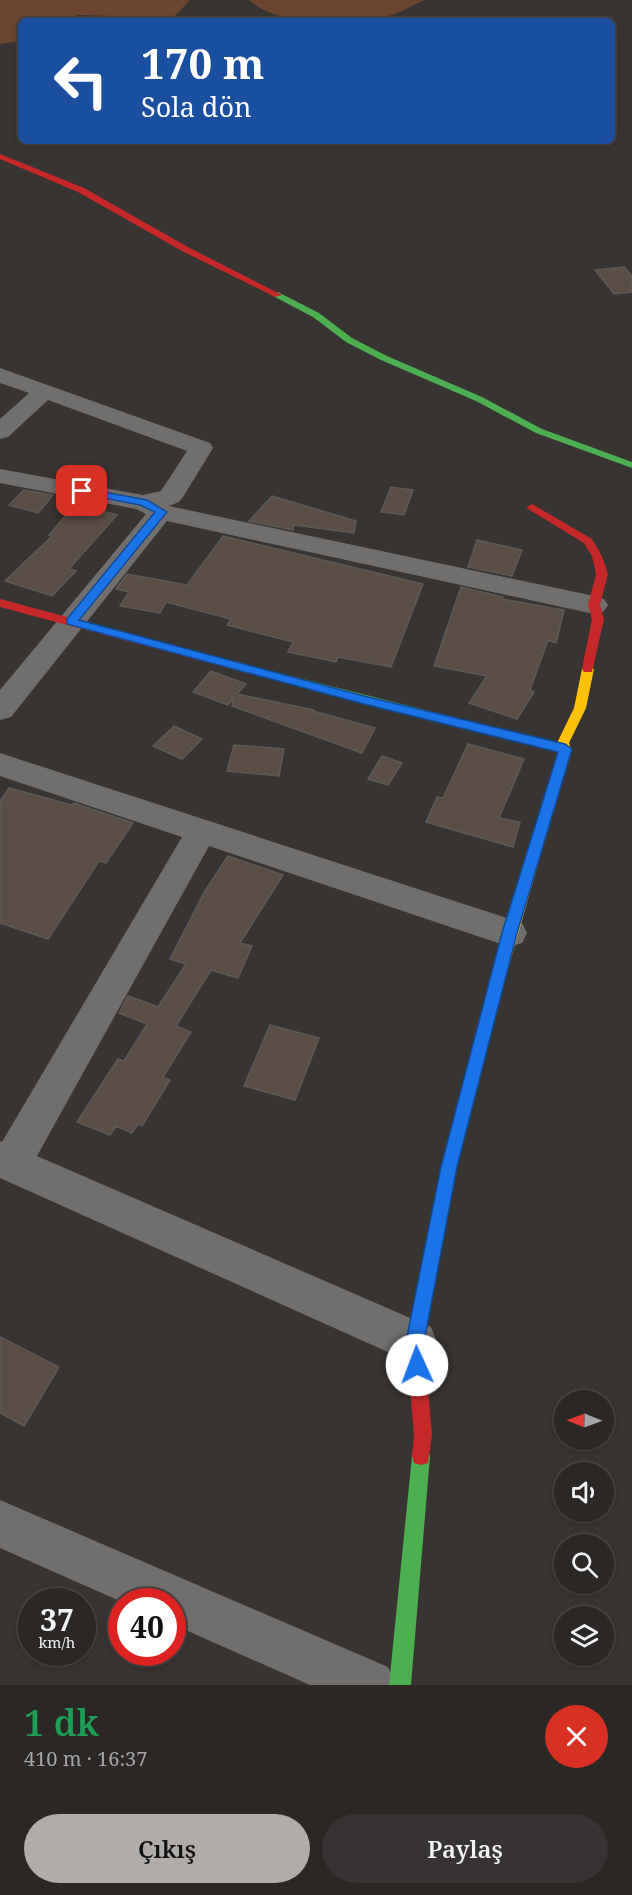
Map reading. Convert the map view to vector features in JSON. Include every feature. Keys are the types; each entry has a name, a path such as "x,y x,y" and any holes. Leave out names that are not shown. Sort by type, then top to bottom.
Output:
{"street":[{"path":"0,156 81,190 185,249 285,298 315,315 349,340 384,358 479,399 539,431 632,465"},
{"path":"0,375 201,448 170,497 152,507 71,621 0,710"},
{"path":"0,432 45,391"},
{"path":"0,476 594,604"},
{"path":"400,1685 423,1435 415,1342 449,1167 510,933 565,749 563,742 580,708 598,619 594,604 602,574 597,556 588,541 532,507"},
{"path":"0,603 364,700 565,749"},
{"path":"0,764 510,933"},
{"path":"202,830 6,1161 415,1342"},
{"path":"0,1524 370,1685"}],"shaded area":[{"path":"0,0 190,0 173,18 79,15 67,18 18,18 18,41 0,44"},
{"path":"249,0 425,0 395,14 379,18 290,18 263,9"}],"building":[{"path":"624,267 632,276 632,292 614,294 595,270"},
{"path":"391,487 413,490 404,515 381,512"},
{"path":"24,490 53,495 38,513 9,505"},
{"path":"272,496 356,521 354,533 294,525 293,530 249,521"},
{"path":"76,504 117,515 69,569 76,571 52,596 5,581 52,536 49,535"},
{"path":"223,536 423,584 391,667 338,657 336,662 288,652 293,642 227,625 231,619 166,602 160,613 120,606 129,592 116,589 127,574 187,585"},
{"path":"477,540 522,550 512,576 468,567"},
{"path":"461,587 503,597 502,599 564,610 556,643 548,640 530,690 534,692 517,719 469,703 487,676 434,666"},
{"path":"211,671 246,684 237,694 314,710 375,728 362,753 232,706 234,698 228,705 193,692"},
{"path":"174,726 202,739 182,759 153,746"},
{"path":"468,744 524,759 499,818 520,822 513,847 426,822 437,797 443,798"},
{"path":"234,745 284,749 279,776 227,771"},
{"path":"382,756 402,763 388,785 368,779"},
{"path":"9,788 72,805 74,803 133,823 106,863 99,861 48,939 0,923 0,801"},
{"path":"228,856 283,875 240,943 252,946 238,978 211,970 176,1026 191,1032 163,1077 170,1080 142,1126 138,1124 132,1133 116,1126 110,1135 77,1122 118,1059 124,1061 147,1024 119,1013 128,996 158,1007 186,964 170,959 205,891"},
{"path":"270,1025 319,1038 295,1100 244,1086"},
{"path":"0,1337 59,1367 24,1426 0,1413"}],"traffic: fast":[{"path":"278,295 316,315 349,340 384,358 479,399 539,431 632,465"},
{"path":"239,667 565,749"},
{"path":"400,1685 421,1456"}],"traffic: slow":[{"path":"495,990 565,749 563,743 580,708 588,669"}],"traffic: jam":[{"path":"0,156 81,190 185,249 278,295"},
{"path":"532,507 588,541 597,556 602,574 594,605 598,619 588,669"},
{"path":"0,603 239,667"},
{"path":"421,1456 423,1435 415,1342 449,1167 495,990"}],"route":[{"path":"82,491 143,503 161,512 71,621 364,700 565,749 510,933 449,1167 415,1342 417,1365"}]}
